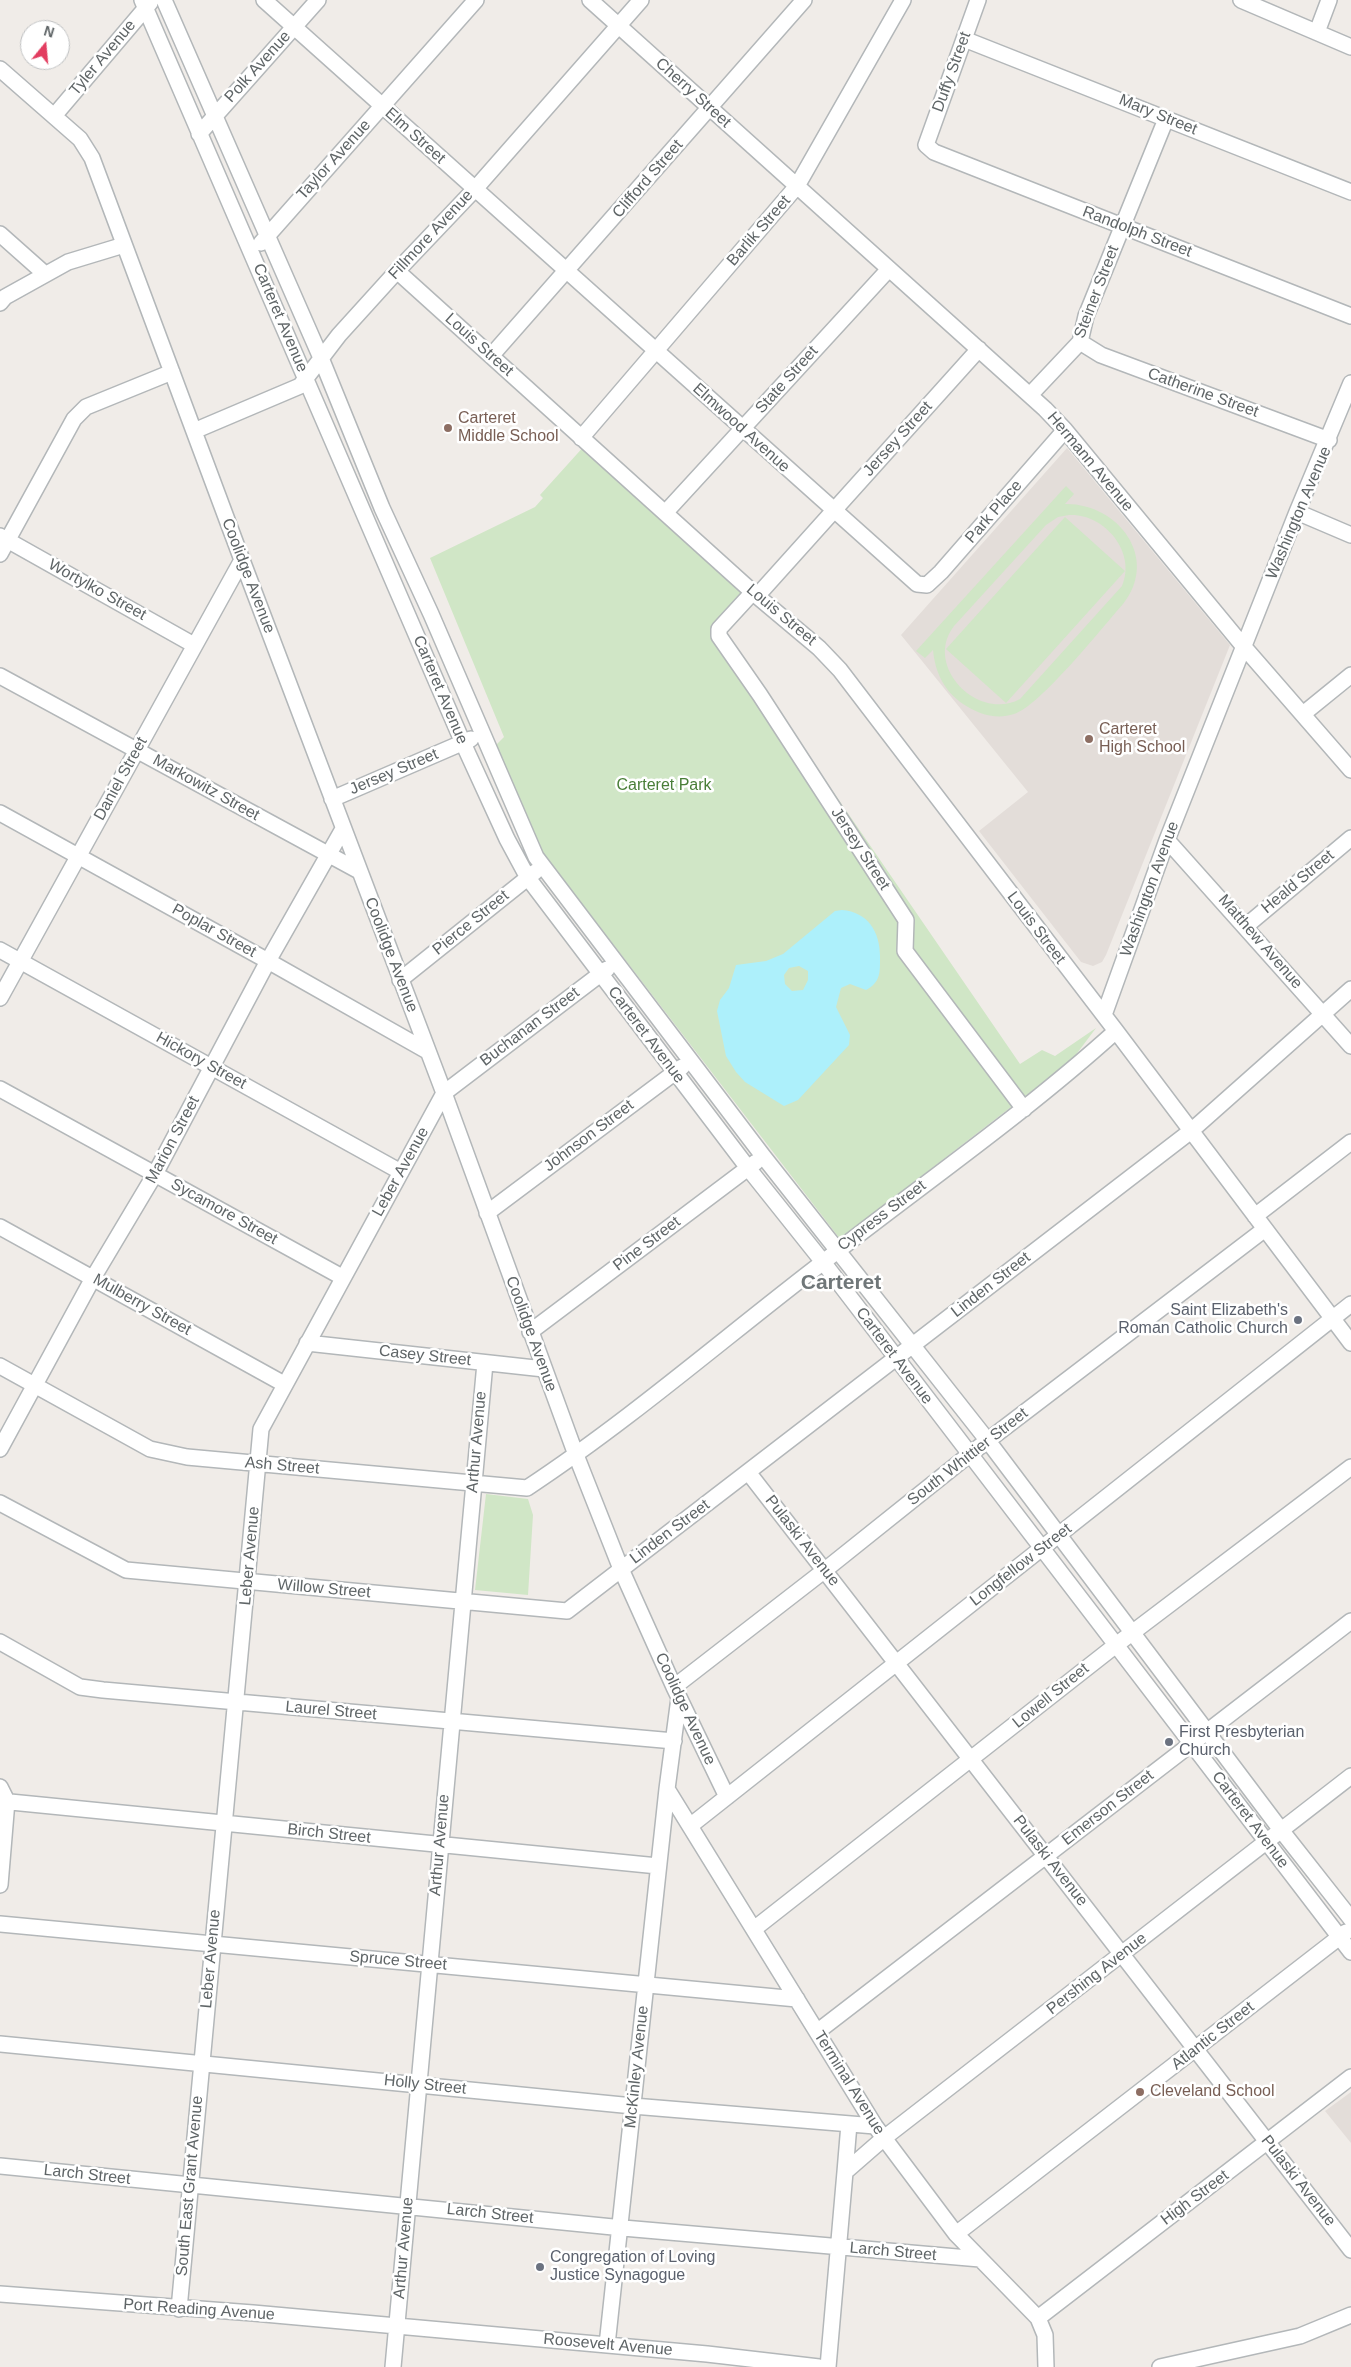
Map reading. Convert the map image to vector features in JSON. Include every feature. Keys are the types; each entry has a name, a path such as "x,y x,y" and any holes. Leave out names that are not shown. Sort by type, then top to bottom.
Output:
{"street":[{"name":"Carteret Avenue","path":"164,0 266,237 321,358 363,462 529,841 542,866 763,1156 988,1441 1058,1536 1351,1920"},
{"name":"Elm Street","path":"264,0 566,271"},
{"name":"Polk Avenue","path":"199,134 318,0"},
{"name":"Taylor Avenue","path":"252,253 476,0"},
{"name":"Cherry Street","path":"590,0 797,186"},
{"name":"Fillmore Avenue","path":"194,431 300,386 321,358 397,271 475,189 640,0"},
{"name":"Clifford Street","path":"491,356 804,0"},
{"name":"Barlik Street","path":"581,438 797,186 903,0"},
{"name":"Duffy Street","path":"926,145 978,0"},
{"path":"1241,0 1351,46"},
{"path":"1317,32 1329,0"},
{"name":"Carteret Avenue","path":"147,3 199,134 463,742 506,839 528,878 674,1072 970,1454 1266,1842 1345,1932 1351,1952"},
{"name":"Tyler Avenue","path":"54,116 147,3"},
{"name":"Mary Street","path":"964,39 1351,192"},
{"name":"Coolidge Avenue","path":"0,69 80,140 92,158 343,829 444,1093 576,1455 621,1568 676,1692 727,1797"},
{"name":"Steiner Street","path":"1030,395 1080,342 1086,316 1166,119"},
{"name":"Randolph Street","path":"926,145 934,152 1351,316"},
{"name":"Hermann Avenue","path":"797,186 1030,395 1065,430 1244,647 1351,770"},
{"path":"0,234 45,274"},
{"path":"0,303 5,297 68,262 124,245"},
{"name":"State Street","path":"665,513 889,268"},
{"name":"Louis Street","path":"397,271 755,594 819,648 840,670 1104,1015"},
{"name":"Elmwood Avenue","path":"566,271 917,584"},
{"name":"Catherine Street","path":"1080,342 1101,355 1329,440"},
{"name":"Jersey Street","path":"979,349 834,511 719,629 718,633 906,920 905,951 1024,1109"},
{"path":"0,554 4,538 74,419 86,407 172,372"},
{"name":"Washington Avenue","path":"1104,1015 1167,840 1297,512 1329,440 1351,383"},
{"name":"Park Place","path":"917,584 927,585 941,572 1065,430"},
{"path":"346,470 363,462"},
{"path":"1297,512 1351,535"},
{"name":"Wortylko Street","path":"4,538 194,645"},
{"name":"Daniel Street","path":"0,998 242,560"},
{"path":"416,632 435,623"},
{"path":"1303,714 1351,675"},
{"name":"Markowitz Street","path":"0,676 359,871"},
{"name":"Jersey Street","path":"332,799 483,734"},
{"name":"Poplar Street","path":"0,813 427,1051"},
{"name":"Marion Street","path":"0,1449 93,1278 155,1174 268,961 343,829"},
{"name":"Heald Street","path":"1246,926 1351,838"},
{"name":"Matthew Avenue","path":"1167,840 1246,926 1351,1046"},
{"name":"Pierce Street","path":"400,980 542,866"},
{"name":"Hickory Street","path":"0,950 401,1172"},
{"name":"Buchanan Street","path":"444,1093 617,962"},
{"name":"Linden Street","path":"621,1568 1191,1131 1351,989"},
{"path":"1104,1015 1351,1343"},
{"name":"Cypress Street","path":"576,1455 822,1262 1024,1109 1116,1031"},
{"name":"Johnson Street","path":"487,1213 691,1060"},
{"name":"Sycamore Street","path":"0,1089 342,1277"},
{"name":"Leber Avenue","path":"202,2064 261,1429 306,1343 444,1093"},
{"path":"1255,1216 1351,1142"},
{"name":"Pine Street","path":"530,1332 763,1156"},
{"name":"Mulberry Street","path":"0,1227 284,1384"},
{"name":"South Whittier Street","path":"676,1692 970,1454 1265,1229"},
{"name":"Longfellow Street","path":"690,1826 1351,1304"},
{"name":"Casey Street","path":"306,1343 544,1369"},
{"name":"Arthur Avenue","path":"393,2367 417,2085 485,1363"},
{"name":"Ash Street","path":"0,1366 150,1449 186,1457 527,1488 576,1455"},
{"name":"Lowell Street","path":"754,1929 972,1760 1116,1645 1351,1467"},
{"name":"Pulaski Avenue","path":"748,1472 1351,2250"},
{"name":"Willow Street","path":"0,1503 126,1570 564,1611 621,1568"},
{"name":"Emerson Street","path":"817,2032 1351,1621"},
{"name":"Laurel Street","path":"0,1642 80,1687 674,1741"},
{"name":"McKinley Avenue","path":"608,2345 658,1866 674,1741 676,1692"},
{"name":"Pershing Avenue","path":"845,2172 879,2132 1122,1955 1351,1776"},
{"path":"0,1787 4,1801 0,1885"},
{"path":"667,1789 690,1826"},
{"name":"Birch Street","path":"4,1801 223,1822 440,1846 658,1866"},
{"name":"Terminal Avenue","path":"690,1826 879,2132 956,2234 1038,2318"},
{"name":"Spruce Street","path":"0,1924 797,1999"},
{"name":"Atlantic Street","path":"956,2234 1196,2050 1345,1932"},
{"name":"Holly Street","path":"0,2044 633,2106 849,2124 879,2132"},
{"name":"South East Grant Avenue","path":"179,2309 202,2064"},
{"name":"High Street","path":"1038,2318 1351,2077"},
{"path":"828,2367 849,2124"},
{"name":"Larch Street","path":"0,2166 620,2227 980,2259"},
{"name":"Port Reading Avenue","path":"0,2294 265,2314 397,2328"},
{"path":"1160,2367 1300,2336 1351,2315"},
{"path":"1038,2318 1045,2335 1046,2367"},
{"name":"Roosevelt Avenue","path":"397,2328 707,2354 820,2367"}],"shaded area":[{"name":"Carteret High School","path":"1067,448 1230,645 1106,955 1102,962 1093,966 1081,962 979,831 1028,792 901,635"},
{"path":"1351,2092 1351,2143 1325,2111"}],"green space":[{"name":"Carteret Park","path":"586,444 758,595 725,634 1020,1064 1042,1050 1055,1056 1096,1028 1072,1060 840,1239 543,853 496,745 504,737 430,558 535,507 543,498 540,495"},
{"path":"1066,486 1074,494 1065,504 1084,506 1102,513 1116,523 1128,536 1135,552 1137,569 1133,586 1123,604 1054,682 1039,697 1014,714 994,716 969,708 956,699 946,687 938,673 933,650 925,658 916,651","holes":["1069,515 1082,516 1094,520 1105,528 1121,548 1125,560 1122,586 1020,699 1004,704 988,703 972,697 950,673 945,658 946,642 954,626 1046,525 1058,517"]},
{"path":"1065,517 1125,571 1006,703 946,649"},
{"path":"486,1494 528,1499 533,1515 528,1595 475,1590"}],"water":[{"path":"842,910 859,915 871,925 878,939 879,976 875,984 866,990 850,984 841,988 836,1007 850,1035 849,1045 798,1100 784,1106 745,1082 736,1072 726,1056 717,1011 720,1000 729,988 736,965 766,961 783,954 835,911","holes":["799,966 808,971 808,980 803,990 792,991 785,984 784,975 789,968"]}],"place":[{"name":"Carteret Middle School","path":"448,428"},
{"name":"Carteret High School","path":"1089,739"},
{"name":"Saint Elizabeth's Roman Catholic Church","path":"1298,1320"},
{"name":"First Presbyterian Church","path":"1169,1742"},
{"name":"Cleveland School","path":"1140,2092"},
{"name":"Congregation of Loving Justice Synagogue","path":"540,2267"}],"district":[{"name":"Carteret","path":"841,1283"}]}
